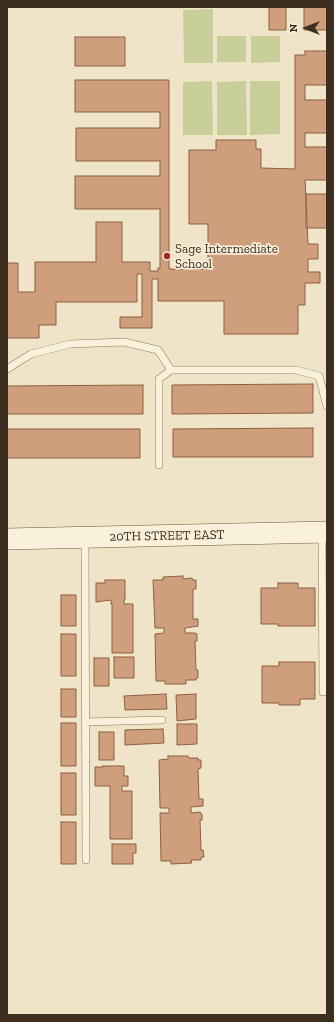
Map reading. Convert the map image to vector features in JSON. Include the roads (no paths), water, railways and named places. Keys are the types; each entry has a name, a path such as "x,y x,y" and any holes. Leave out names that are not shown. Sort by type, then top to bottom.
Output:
{"street":[{"name":"20TH STREET EAST","path":"7,539 325,532"}],"lane":[{"path":"7,369 31,354 70,344 124,342 158,350 171,370"},
{"path":"158,465 159,379 171,370 296,370 319,376 327,406"},
{"path":"323,692 325,532"},
{"path":"85,538 86,860"},
{"path":"86,722 162,720"}],"place":[{"name":"Sage Intermediate School","path":"167,256"}]}
